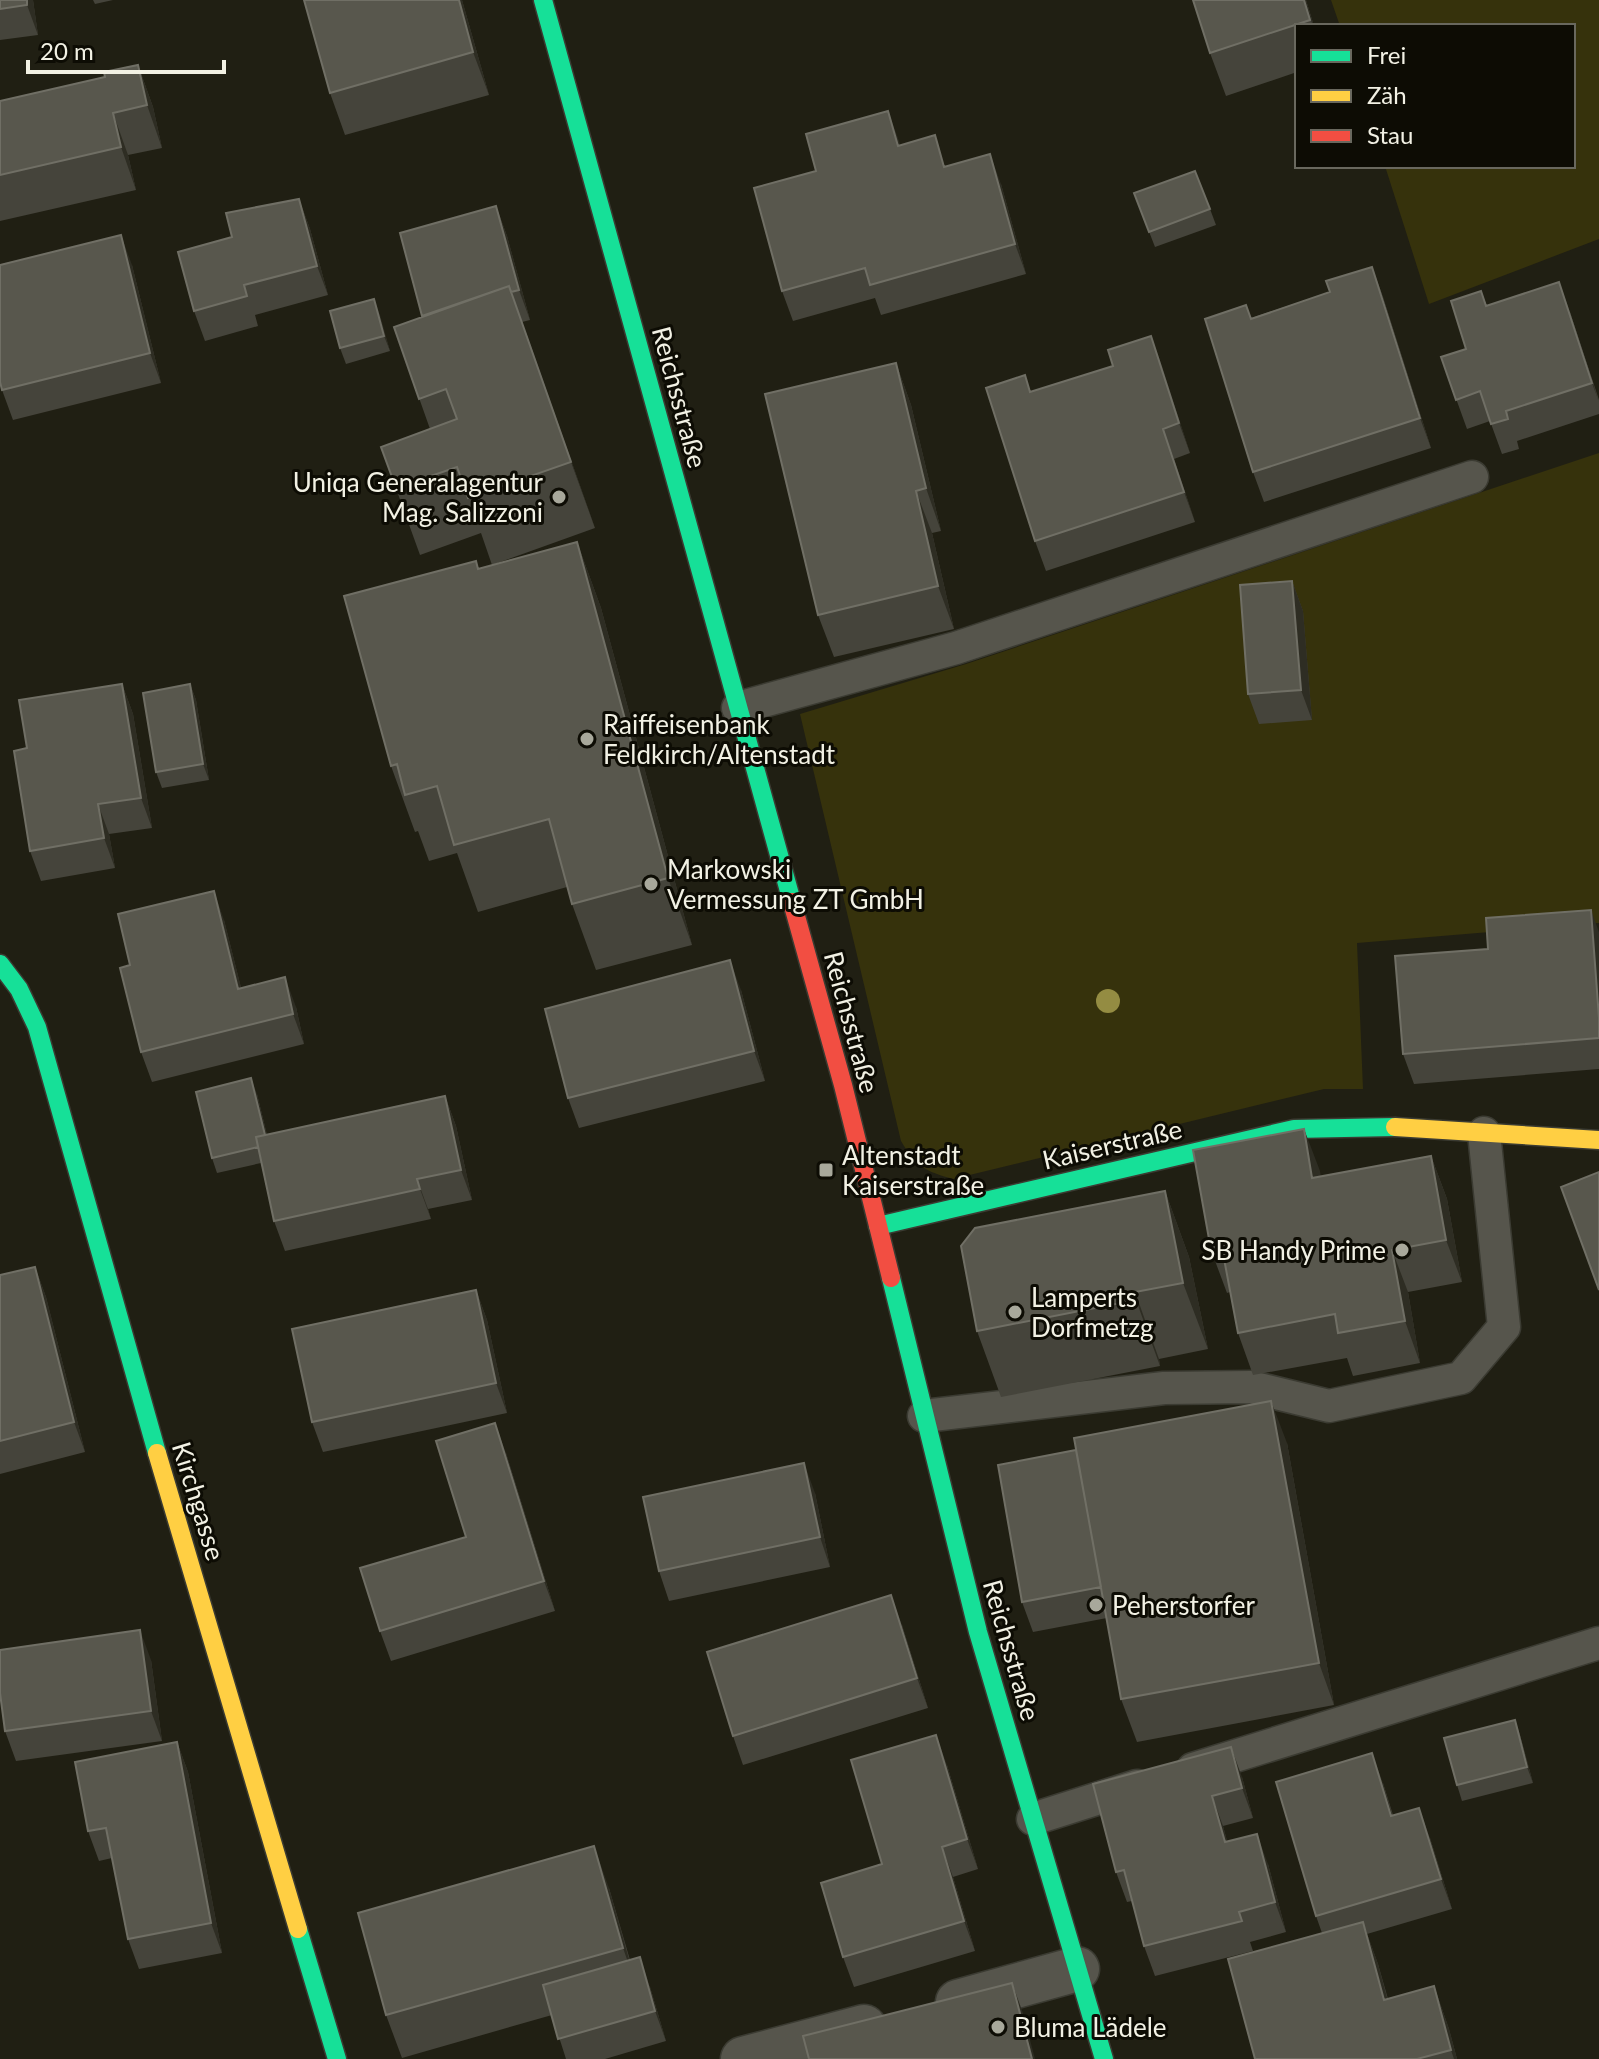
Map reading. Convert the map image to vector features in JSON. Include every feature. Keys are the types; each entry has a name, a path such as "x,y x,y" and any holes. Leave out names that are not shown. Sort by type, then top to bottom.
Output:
{"street":[{"name":"Reichsstraße","path":"543,0 843,1085 978,1632 1104,2059"},
{"name":"Kirchgasse","path":"0,964 19,989 37,1027 156,1450 337,2059"},
{"name":"Kaiserstraße","path":"878,1226 1294,1129 1384,1126 1599,1140"},
{"path":"743,2059 1077,1969"}],"lane":[{"path":"738,708 956,648 1472,477"},
{"path":"924,1416 1164,1388 1251,1387 1329,1406 1461,1378 1504,1327 1484,1133"},
{"path":"1033,1819 1599,1643"}],"shaded area":[{"path":"1331,0 1599,0 1599,239 1429,304 1386,168 1575,168 1575,24 1339,24"},
{"path":"1599,453 1599,923 1357,943 1363,1089 1324,1089 953,1179 928,1170 917,1162 901,1141 800,714 966,664"}],"building":[{"path":"0,0 27,0 27,5 0,9"},
{"path":"304,0 459,0 473,52 330,93"},
{"path":"1193,0 1304,0 1310,20 1210,53"},
{"path":"138,65 147,105 113,113 121,147 0,175 0,101 105,77 104,72"},
{"path":"888,111 898,146 935,135 944,167 990,154 1015,244 870,285 865,268 782,291 754,188 816,171 806,134"},
{"path":"1195,171 1210,209 1149,232 1134,193"},
{"path":"299,199 317,266 244,285 247,296 194,311 178,252 232,237 226,213"},
{"path":"496,206 519,290 511,292 509,286 422,316 400,233"},
{"path":"121,235 150,353 2,390 0,265"},
{"path":"1372,267 1420,418 1253,472 1205,319 1246,305 1251,319 1330,292 1326,281"},
{"path":"1559,282 1592,383 1506,411 1508,419 1491,424 1480,391 1456,400 1441,357 1466,349 1451,301 1481,291 1486,306"},
{"path":"509,286 571,462 468,498 457,467 396,488 381,447 457,419 446,389 419,399 394,327"},
{"path":"374,299 384,336 340,348 330,311"},
{"path":"1151,336 1179,423 1163,429 1184,492 1035,541 986,388 1025,375 1030,392 1113,366 1108,350"},
{"path":"896,363 926,488 916,491 938,586 818,615 765,394"},
{"path":"577,542 668,878 572,904 549,819 454,845 437,786 405,795 397,764 391,766 344,596 476,561 478,569"},
{"path":"1292,581 1301,690 1248,694 1240,585"},
{"path":"122,684 141,798 98,804 104,838 30,851 14,751 27,748 19,700"},
{"path":"190,684 203,764 156,772 143,693"},
{"path":"214,891 238,989 285,977 293,1014 141,1052 120,968 130,965 118,914"},
{"path":"1591,910 1599,1038 1403,1054 1395,956 1488,949 1486,918"},
{"path":"730,960 754,1051 568,1098 545,1009"},
{"path":"251,1078 265,1135 256,1137 258,1147 212,1158 196,1092"},
{"path":"445,1096 461,1170 417,1179 420,1189 274,1221 256,1137"},
{"path":"1304,1129 1312,1178 1431,1156 1446,1240 1392,1250 1405,1321 1338,1333 1335,1314 1238,1333 1222,1248 1211,1250 1193,1150"},
{"path":"1599,1172 1599,1290 1561,1187"},
{"path":"1165,1191 1183,1283 1135,1292 1136,1300 977,1331 961,1246 975,1228"},
{"path":"35,1267 74,1422 0,1441 0,1275"},
{"path":"476,1290 496,1383 312,1422 292,1329"},
{"path":"1271,1401 1319,1663 1121,1699 1074,1438"},
{"path":"495,1423 544,1581 380,1631 360,1568 466,1537 436,1441"},
{"path":"1076,1450 1101,1587 1022,1602 998,1465"},
{"path":"804,1463 820,1537 659,1571 643,1497"},
{"path":"891,1595 917,1678 733,1736 707,1652"},
{"path":"140,1630 151,1711 5,1731 0,1693 0,1650"},
{"path":"1515,1720 1527,1767 1457,1785 1444,1738"},
{"path":"936,1735 967,1839 942,1847 964,1921 843,1957 821,1883 882,1864 851,1760"},
{"path":"177,1742 211,1923 128,1939 106,1828 88,1831 75,1762"},
{"path":"1231,1747 1242,1788 1212,1796 1225,1842 1257,1834 1275,1902 1239,1912 1242,1921 1144,1946 1124,1870 1116,1872 1093,1784"},
{"path":"1372,1753 1391,1816 1419,1808 1441,1879 1316,1916 1276,1782"},
{"path":"594,1846 623,1948 386,2015 358,1913"},
{"path":"1363,1922 1384,2000 1434,1986 1451,2050 1417,2059 1255,2059 1228,1959"},
{"path":"640,1957 655,2011 558,2039 543,1985"},
{"path":"1012,1983 1032,2059 809,2059 803,2036"}],"traffic: fast":[{"path":"543,0 792,902"},
{"path":"0,964 19,989 37,1027 157,1453"},
{"path":"878,1226 1294,1129 1395,1127"},
{"path":"891,1278 978,1632 1104,2059"},
{"path":"298,1929 337,2059"}],"traffic: slow":[{"path":"1395,1127 1599,1140"},
{"path":"157,1453 298,1929"}],"traffic: jam":[{"path":"792,902 843,1085 891,1278"}],"place":[{"name":"Uniqa Generalagentur Mag. Salizzoni","path":"559,497"},
{"name":"Raiffeisenbank Feldkirch/Altenstadt","path":"587,739"},
{"name":"Markowski Vermessung ZT GmbH","path":"651,884"},
{"name":"Altenstadt Kaiserstraße","path":"826,1170"},
{"name":"SB Handy Prime","path":"1402,1250"},
{"name":"Lamperts Dorfmetzg","path":"1015,1312"},
{"name":"Peherstorfer","path":"1096,1605"},
{"name":"Bluma Lädele","path":"998,2027"}]}
